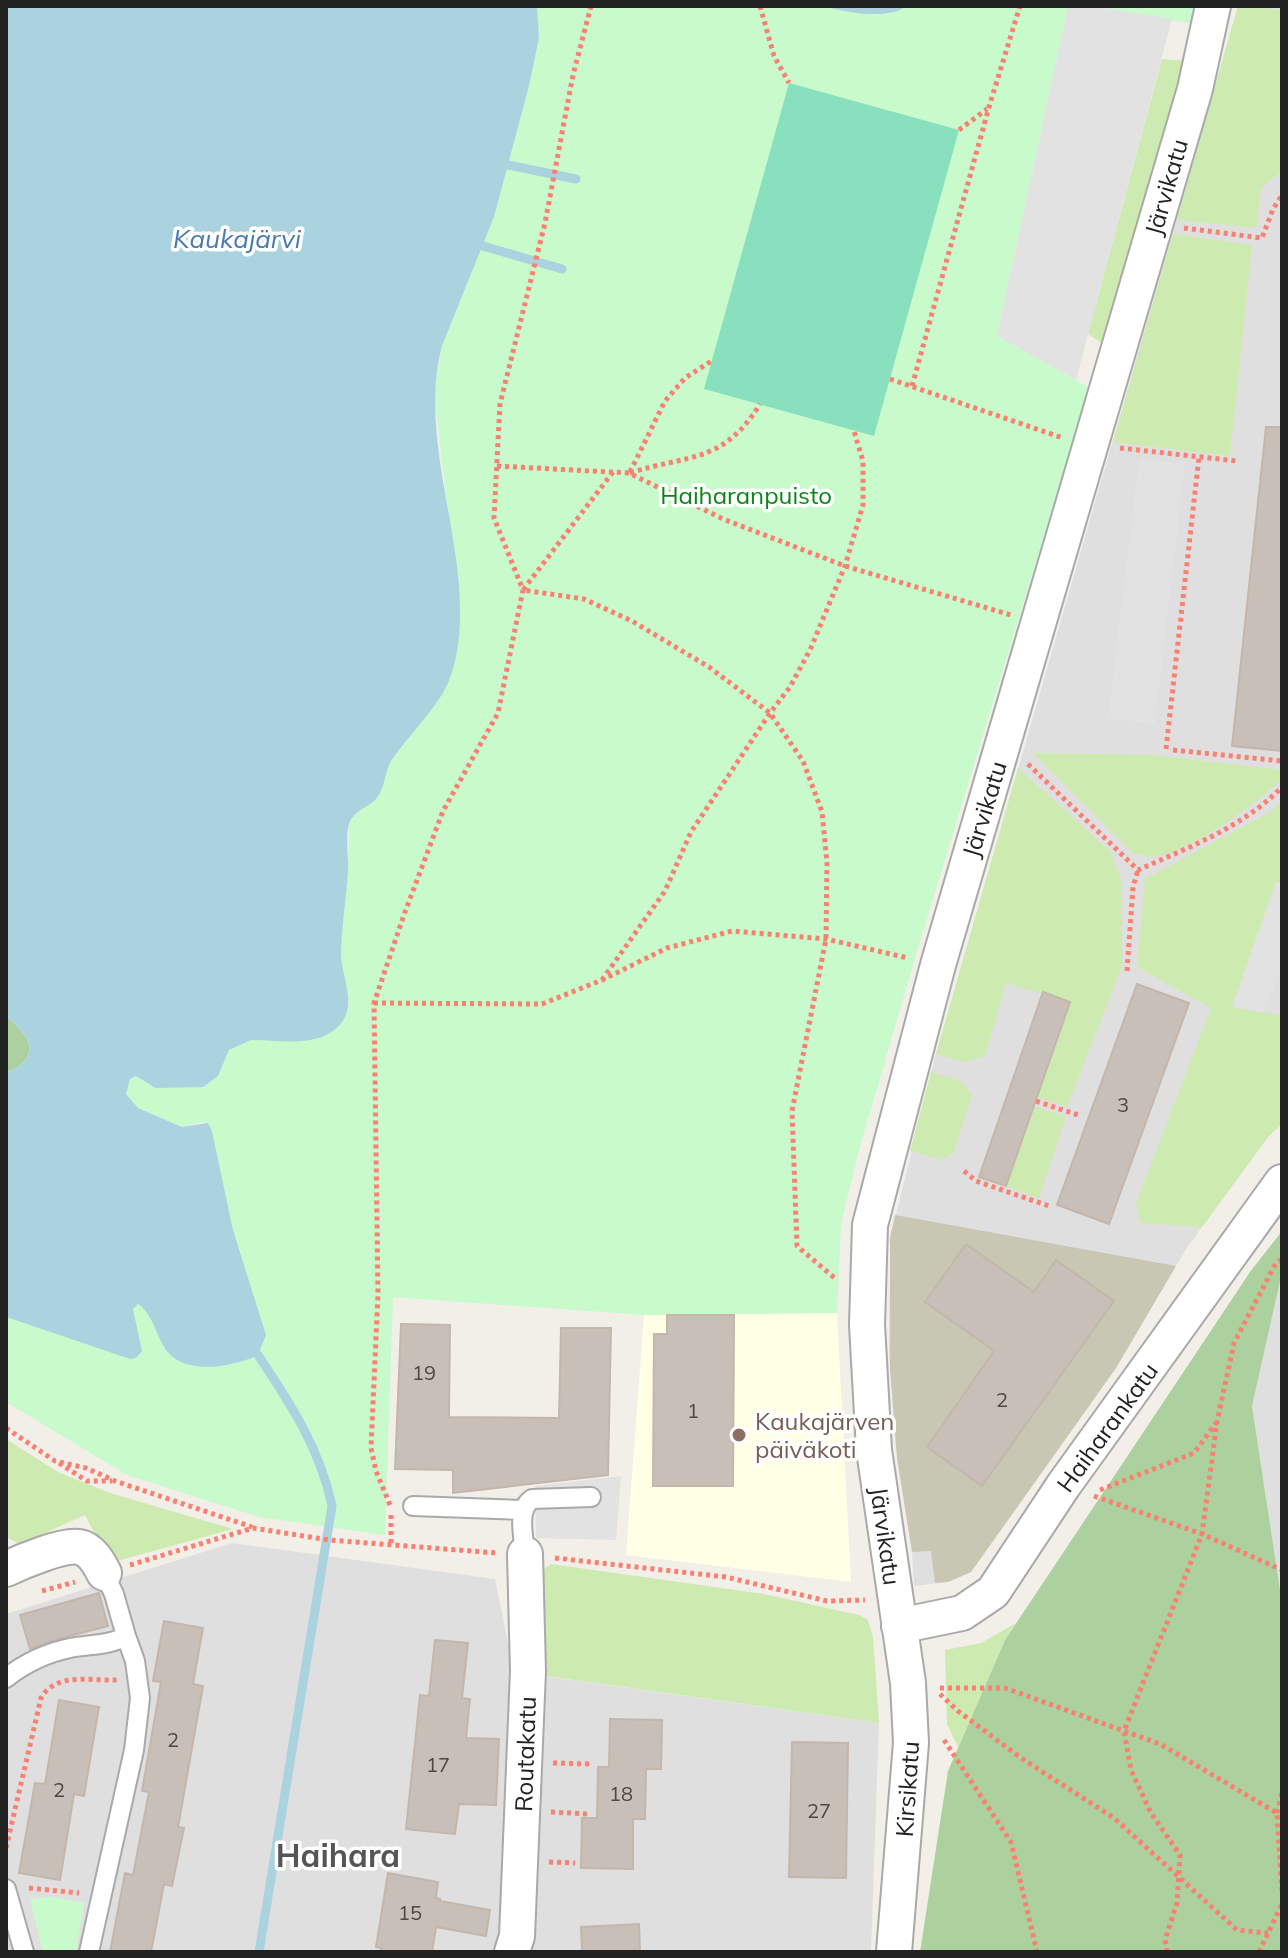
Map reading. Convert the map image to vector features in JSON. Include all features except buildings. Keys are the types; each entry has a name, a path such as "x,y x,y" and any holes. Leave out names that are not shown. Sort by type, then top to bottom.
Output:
{"street":[{"name":"Järvikatu","path":"899,1626 874,1450 867,1325 870,1225 938,965 1039,623 1099,447 1195,89 1213,6"},
{"name":"Haiharankatu","path":"899,1626 962,1613 993,1592 1063,1486 1282,1182"},
{"path":"6,1569 60,1549 79,1547 94,1557 104,1573"},
{"name":"Routakatu","path":"512,1952 517,1936 528,1671 525,1554"},
{"name":"Kirsikatu","path":"894,1952 911,1743 908,1683 899,1626"}],"lane":[{"path":"525,1554 522,1510 532,1499 591,1497"},
{"path":"413,1506 522,1510"},
{"path":"89,1952 134,1750 140,1698 135,1661 114,1594 104,1573"},
{"path":"6,1678 25,1662 69,1648 113,1643 126,1636"},
{"path":"13,1888 24,1952"}],"path":[{"path":"523,590 494,518 500,404 537,255 573,75 591,6"},
{"path":"760,6 774,56 789,83"},
{"path":"912,386 1020,6"},
{"path":"959,130 989,107"},
{"path":"1191,229 1262,238 1282,195"},
{"path":"629,473 665,401 685,378 713,360"},
{"path":"890,379 1099,447 1237,461"},
{"path":"497,466 629,473 662,463 693,459 714,452 750,421 760,404"},
{"path":"602,980 665,891 691,832 790,687 810,650 845,566 863,505 863,461 854,431"},
{"path":"1199,457 1170,750 1282,761"},
{"path":"391,1546 391,1506 376,1471 371,1448 378,1294 374,1003 443,811 498,713 523,590 613,472"},
{"path":"629,473 723,519 845,566 1039,623"},
{"path":"523,590 584,599 632,621 709,667 770,713 803,761 822,812 827,863 826,939 792,1111 797,1246 844,1285"},
{"path":"1019,755 1138,870"},
{"path":"1127,971 1133,887 1138,870 1223,832 1269,800 1282,787"},
{"path":"374,1003 542,1004 602,980 667,948 732,931 826,939 938,965"},
{"path":"1036,1101 1078,1115"},
{"path":"964,1171 976,1181 1049,1206"},
{"path":"1167,1952 1165,1940 1177,1903 1180,1855 1151,1813 1131,1770 1124,1731 1202,1534 1217,1422 1234,1343 1276,1263 1282,1259"},
{"path":"1217,1422 1194,1453 1089,1495 1202,1534 1282,1570"},
{"path":"6,1428 87,1481 115,1481"},
{"path":"55,1461 86,1468 115,1481 253,1528 329,1540 525,1554 726,1577 827,1601 873,1600"},
{"path":"34,1593 253,1528"},
{"path":"6,1848 41,1698 47,1687 58,1681 138,1679"},
{"path":"1268,1933 1237,1930 1114,1818 1021,1758 934,1689 1005,1688 1160,1744 1277,1813"},
{"path":"940,1734 1011,1842 1037,1952"},
{"path":"1282,1792 1277,1813 1282,1893"},
{"path":"13,1888 73,1892 99,1898"},
{"path":"1259,1952 1282,1904"}],"shaded area":[{"path":"1068,6 1092,6 1172,19 1076,380 997,336"},
{"path":"1238,6 1282,6 1282,1124 1268,1137 1186,1249 1116,1368 971,1572 948,1582 914,1586 912,1552 897,1458 889,1353 890,1238 936,1054"},
{"path":"1139,459 1185,464 1155,724 1108,718"},
{"path":"1276,882 1282,884 1282,966 1264,1013 1232,1007"},
{"path":"895,1215 1176,1266 1116,1368 971,1572 948,1582 935,1583 931,1551 912,1552 897,1458 890,1369 890,1238"},
{"path":"1282,1272 1282,1603 1252,1406"},
{"name":"Kaukajärven päiväkoti","path":"837,1313 851,1582 626,1555 644,1315"},
{"path":"621,1476 616,1540 536,1538 535,1486"},
{"path":"232,1543 495,1579 514,1672 879,1723 871,1952 6,1952 6,1614"}],"green space":[{"name":"Haiharanpuisto","path":"537,6 1068,6 997,335 1089,388 859,1150 841,1224 837,1313 644,1315 393,1297 385,1535 259,1517 127,1475 6,1402 6,1317 130,1359 142,1351 133,1309 135,1305 142,1305 145,1310 233,1230 212,1131 203,1122 182,1127 138,1108 126,1094 130,1079 136,1076 150,1086 203,1087 218,1076 229,1050 241,1043 349,1005 340,954 349,824 353,816 372,803 390,763 443,692 460,617 434,393 442,346 494,217 529,86 539,38"},
{"path":"1092,6 1198,6 1195,24"},
{"path":"1238,6 1282,10 1282,171 1261,188 1256,228 1177,220"},
{"path":"1162,59 1186,61 1104,345 1088,334"},
{"path":"789,83 959,130 874,436 704,389"},
{"path":"1173,234 1252,245 1230,456 1113,442"},
{"path":"1033,753 1152,755 1282,770 1282,779 1239,814 1201,838 1183,848 1150,857 1133,853"},
{"path":"1018,768 1110,851 1122,882 1122,966 1067,1107 1037,1097 1070,1002 1006,983 985,1056 964,1062 936,1054"},
{"path":"1282,800 1282,884 1276,882 1233,1006 1282,1018 1282,1124 1268,1137 1202,1227 1140,1223 1136,1203 1211,1008 1137,967 1145,879 1272,811"},
{"path":"6,1015 27,1039 29,1053 25,1060 6,1073"},
{"path":"931,1072 961,1081 972,1095 954,1152 942,1160 910,1151"},
{"path":"1034,1106 1066,1117 1039,1198 1006,1186"},
{"path":"1282,1231 1282,1272 1252,1406 1282,1603 1282,1952 920,1952 948,1771 1005,1640 1250,1272"},
{"path":"6,1439 58,1472 110,1493 233,1529 110,1563 85,1515 20,1544 6,1537"},
{"path":"551,1564 764,1594 859,1615 868,1620 873,1637 879,1723 538,1675 532,1577"},
{"path":"1016,1623 1005,1640 958,1747 947,1724 945,1650 981,1643"},
{"path":"53,1897 84,1903 76,1952 43,1952 30,1899"}],"water":[{"name":"Kaukajärvi","path":"6,6 537,6 539,38 494,217 442,346 436,379 438,447 459,584 460,626 456,656 443,693 391,761 379,795 354,815 349,824 341,951 348,996 346,1014 334,1031 312,1040 251,1040 229,1050 218,1076 203,1087 155,1088 136,1076 130,1079 126,1094 138,1108 182,1127 208,1123 212,1131 233,1230 266,1335 258,1355 222,1366 195,1366 172,1356 138,1304 133,1309 142,1351 136,1358 130,1359 6,1317 6,1073 25,1060 29,1046 27,1039 6,1015"},
{"path":"825,6 906,6 878,14 855,13"}],"waterway":[{"path":"508,165 576,179"},
{"path":"483,246 562,269"},
{"path":"258,1355 312,1445 332,1506 259,1952"}],"place":[{"name":"Kaukajärven päiväkoti","path":"739,1435"}],"district":[{"name":"Haihara","path":"338,1855"}]}
